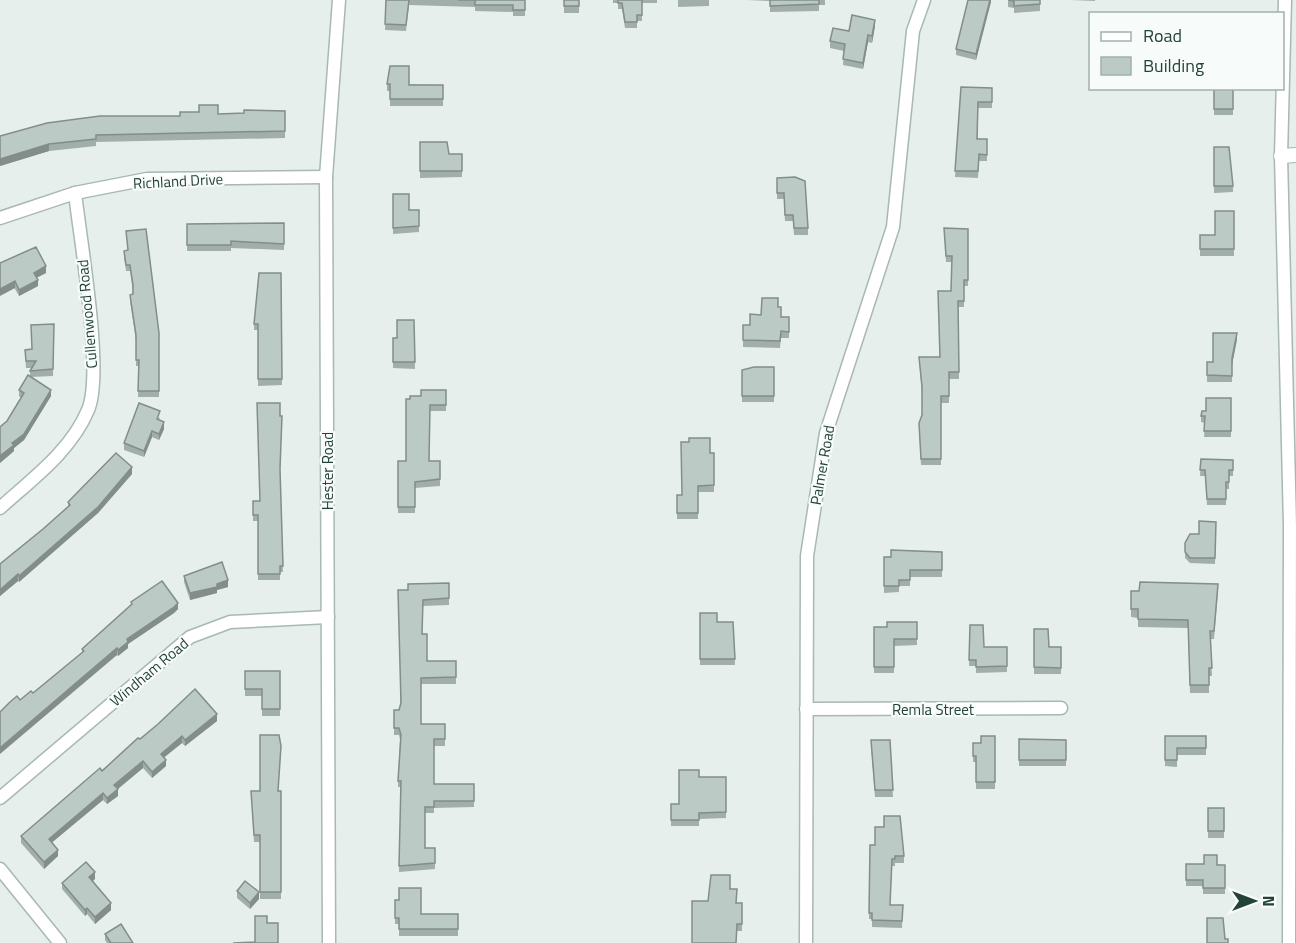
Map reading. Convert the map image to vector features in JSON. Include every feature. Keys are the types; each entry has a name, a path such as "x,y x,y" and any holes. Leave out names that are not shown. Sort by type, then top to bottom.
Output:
{"street":[{"name":"Hester Road","path":"329,943 326,177 339,0"},
{"name":"Palmer Road","path":"806,943 807,556 826,433 893,228 913,31 924,0"},
{"path":"1284,39 1285,0"},
{"path":"1283,90 1281,156 1293,526 1289,943"},
{"path":"1281,156 1296,155"},
{"name":"Richland Drive","path":"0,218 75,193 147,179 326,177"},
{"name":"Cullenwood Road","path":"0,508 59,456 89,409 94,363 75,193"},
{"name":"Windham Road","path":"0,798 190,637 230,622 328,617"},
{"name":"Remla Street","path":"806,709 1061,708"},
{"path":"0,869 60,943"}],"building":[{"path":"386,0 409,0 406,25 385,24"},
{"path":"475,0 525,0 525,10 513,10 513,5 475,5"},
{"path":"564,0 579,0 579,6 564,6"},
{"path":"618,0 642,0 642,15 637,15 637,22 625,22 622,3 618,3"},
{"path":"770,0 819,0 819,4 770,6"},
{"path":"968,0 990,0 976,54 956,49"},
{"path":"1008,0 1040,0 1040,4 1014,6 1014,1"},
{"path":"852,15 875,20 872,36 868,35 863,63 843,59 845,44 830,41 833,28 849,31"},
{"path":"390,66 409,66 409,85 443,85 443,99 390,99 390,84 387,84"},
{"path":"961,87 992,88 992,102 978,102 977,139 987,139 987,155 979,154 978,171 955,171"},
{"path":"1214,90 1233,90 1233,109 1214,109"},
{"path":"199,105 218,105 218,114 244,113 244,110 285,111 285,131 96,135 96,139 49,144 0,159 0,136 47,123 100,116 180,116 180,112 199,112"},
{"path":"420,142 447,142 449,154 462,154 462,171 420,171"},
{"path":"1214,147 1229,147 1233,186 1214,186"},
{"path":"795,177 805,181 808,228 794,228 793,215 785,215 784,193 777,193 777,178"},
{"path":"393,194 409,194 409,210 419,210 419,226 393,228"},
{"path":"1215,211 1234,211 1234,249 1200,249 1200,235 1215,235"},
{"path":"284,223 284,244 231,241 231,245 187,245 187,224"},
{"path":"944,228 968,229 968,280 964,280 964,301 958,301 959,372 949,372 949,396 941,396 941,459 921,459 919,423 922,415 922,387 919,357 940,357 938,291 951,291 952,256 946,256"},
{"path":"146,229 159,333 159,391 138,391 139,360 136,360 136,335 130,295 133,294 133,285 130,265 126,265 124,251 128,250 126,231"},
{"path":"36,247 46,266 34,273 38,280 19,290 15,281 0,289 0,263"},
{"path":"259,273 281,273 282,379 258,379 258,324 254,324"},
{"path":"762,298 778,298 781,317 789,317 789,332 781,331 780,341 743,340 743,325 750,325 750,314 761,315"},
{"path":"397,320 414,320 415,362 393,362 393,338 397,338"},
{"path":"54,324 53,369 30,371 36,361 26,361 25,350 32,349 31,325"},
{"path":"1213,333 1237,333 1232,358 1232,376 1207,375 1207,362 1213,362"},
{"path":"754,367 774,367 774,396 742,396 742,370"},
{"path":"28,375 51,390 24,434 0,456 0,427 7,421 24,393 19,390"},
{"path":"421,390 446,390 446,405 430,405 429,461 440,461 440,479 415,482 415,507 398,507 398,461 406,461 406,399 410,399 410,396 421,396"},
{"path":"1206,398 1231,398 1231,431 1204,431 1205,416 1201,416 1202,411 1206,411"},
{"path":"139,403 160,411 157,419 164,422 159,434 152,431 144,451 124,443"},
{"path":"257,403 280,403 280,416 282,416 280,469 283,566 280,566 280,574 258,574 258,515 253,515 253,501 260,501"},
{"path":"689,438 710,438 710,453 714,453 714,485 698,486 698,513 677,513 677,495 682,495 681,442 689,442"},
{"path":"116,453 132,467 98,507 0,590 0,564 70,505 68,502"},
{"path":"1201,459 1233,460 1233,470 1229,470 1229,482 1226,482 1226,499 1207,499 1205,470 1200,470"},
{"path":"1199,521 1216,522 1215,558 1190,558 1185,552 1185,543 1190,534 1199,534"},
{"path":"891,550 942,552 942,570 910,570 910,580 899,580 899,586 884,586 884,557 891,557"},
{"path":"222,562 228,580 217,584 217,587 190,593 184,576"},
{"path":"162,581 178,603 127,639 128,642 118,650 117,648 0,748 0,712 17,696 20,700 31,691 33,693 84,651 82,649 132,604 131,602"},
{"path":"1140,582 1218,584 1214,631 1210,631 1212,668 1209,668 1209,685 1190,685 1188,620 1138,619 1138,609 1131,609 1131,591 1139,591"},
{"path":"449,583 449,598 423,600 422,634 427,634 427,661 456,661 456,677 421,678 421,724 445,724 445,739 434,739 434,784 474,784 474,801 434,801 434,807 425,807 425,848 435,848 435,863 399,866 401,781 398,781 401,735 399,728 394,728 394,710 399,710 401,703 398,590 408,590 408,584"},
{"path":"700,613 717,613 717,622 733,622 735,659 700,659"},
{"path":"887,622 917,622 917,639 894,639 894,667 874,667 874,627 887,627"},
{"path":"970,625 983,625 984,647 1007,647 1007,666 976,667 976,660 969,660"},
{"path":"1034,629 1048,629 1049,647 1061,647 1061,668 1034,667"},
{"path":"245,671 280,671 280,709 262,709 262,689 245,689"},
{"path":"195,689 217,714 185,740 182,736 161,754 166,760 152,772 143,761 114,785 118,789 107,798 103,793 49,839 58,850 44,862 21,836 100,768 102,771 138,738 140,739 158,724"},
{"path":"260,735 279,735 281,746 278,791 281,791 281,892 260,892 260,835 254,835 251,791 260,791"},
{"path":"981,736 995,736 995,782 976,782 976,756 973,756 973,743 981,743"},
{"path":"1165,736 1206,736 1206,748 1177,748 1177,760 1165,760"},
{"path":"1019,739 1066,740 1066,760 1019,760"},
{"path":"871,740 890,740 893,790 875,790"},
{"path":"679,770 699,770 699,777 726,777 726,812 699,813 699,820 671,820 671,804 679,804"},
{"path":"1208,808 1224,808 1224,831 1208,831"},
{"path":"884,816 900,816 904,856 895,856 895,859 892,859 890,905 903,905 902,921 872,920 872,913 869,913 870,845 875,845 875,827 884,827"},
{"path":"1204,855 1217,855 1217,865 1225,865 1225,888 1203,888 1203,880 1186,880 1186,864 1204,864"},
{"path":"86,862 95,872 89,877 111,903 95,917 87,908 85,910 62,883"},
{"path":"711,875 730,875 730,889 737,889 736,903 742,903 742,924 737,924 736,943 692,943 692,901 708,901"},
{"path":"245,881 259,892 250,903 237,891"},
{"path":"399,888 421,888 421,914 458,914 458,929 399,929 399,918 395,918 395,900 399,900"},
{"path":"255,916 267,916 267,923 278,923 278,943 233,943 255,942"},
{"path":"1207,918 1223,918 1225,939 1228,939 1228,943 1207,943"},
{"path":"121,924 133,943 111,943 105,934"}]}
